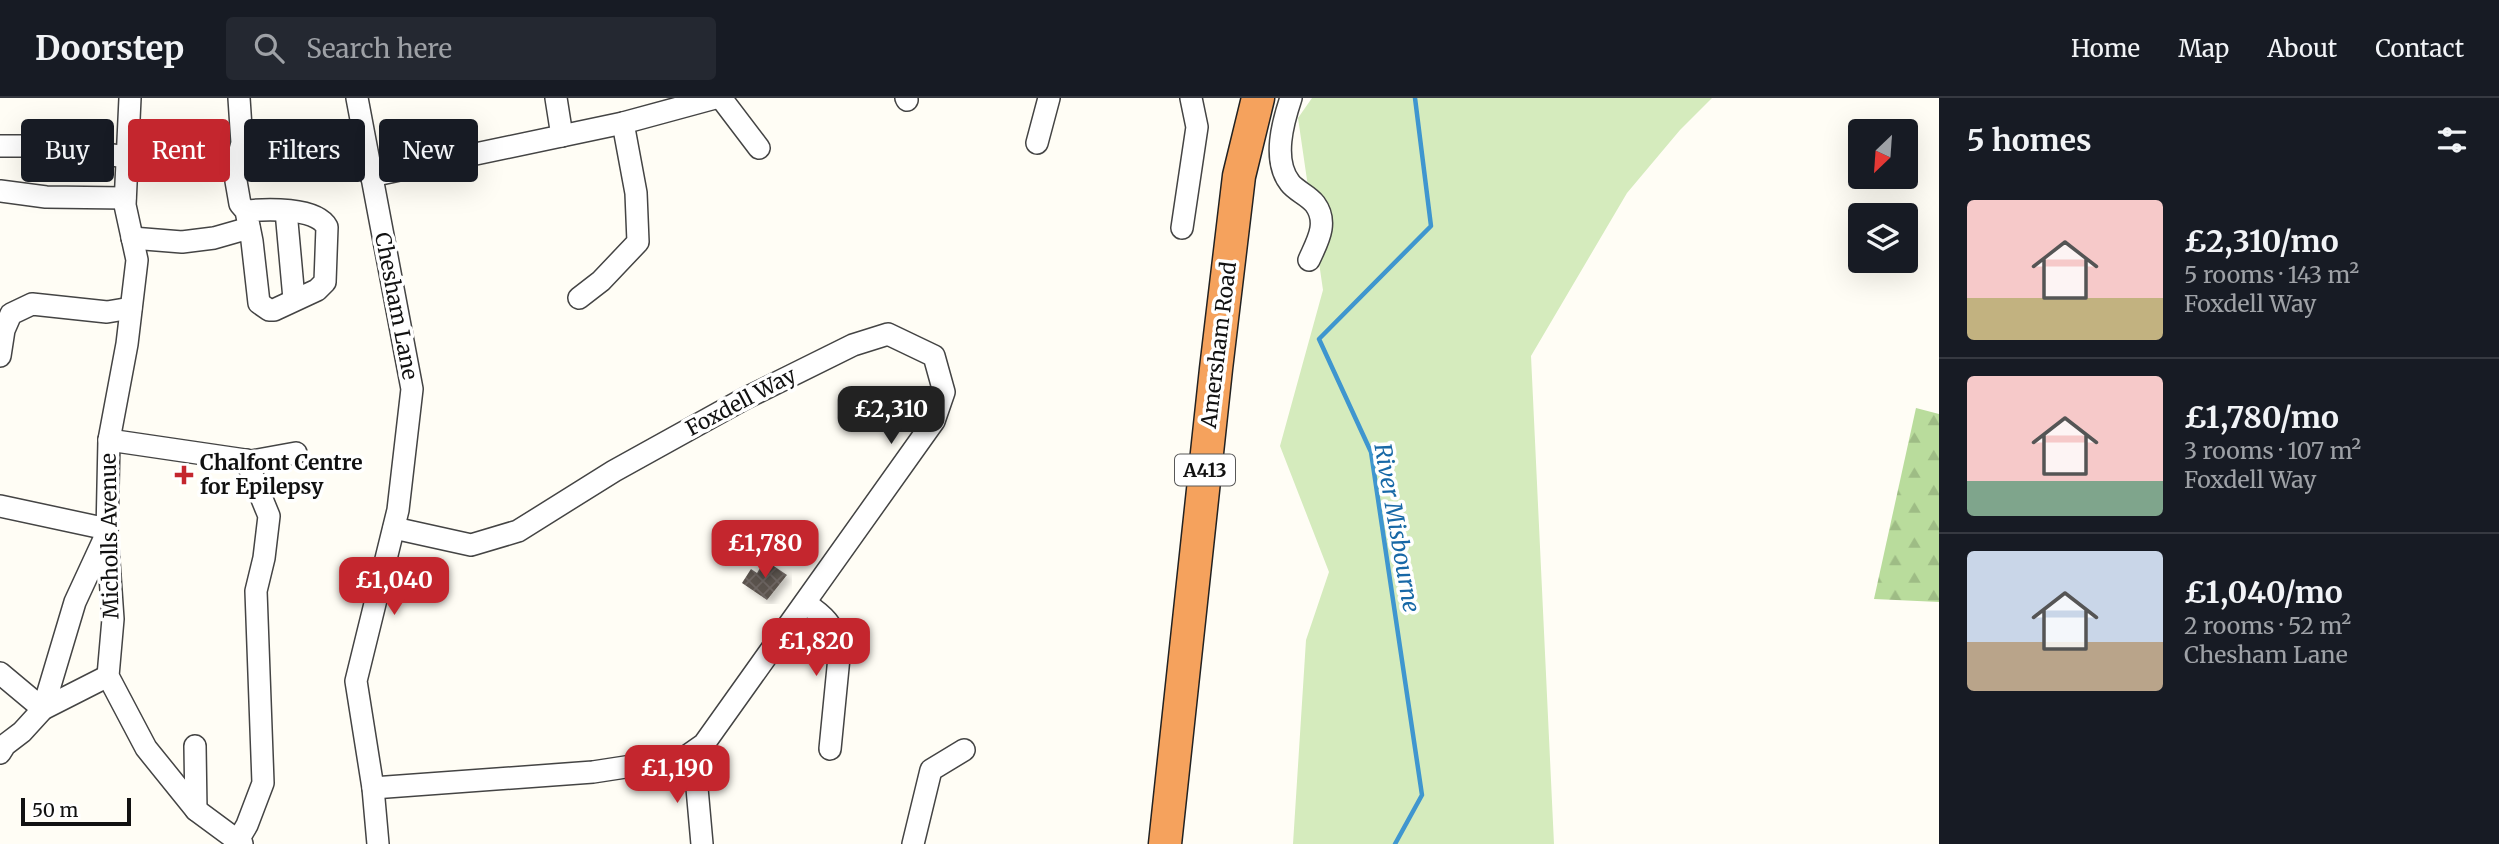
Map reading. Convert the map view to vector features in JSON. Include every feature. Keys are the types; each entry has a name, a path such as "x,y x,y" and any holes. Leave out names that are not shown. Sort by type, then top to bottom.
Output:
{"highway":[{"name":"Amersham Road","path":"1165,844 1237,190 1258,98"}],"street":[{"name":"Micholls Avenue","path":"108,676 113,620 107,531 108,440 131,309 136,260 125,198 130,98"},
{"path":"132,238 182,242 214,238 248,220 264,209 314,215 323,219 327,227 325,282 317,290 269,310 259,303 248,220 240,204 236,181 242,143 239,98"},
{"name":"Chesham Lane","path":"357,98 412,388 394,528 356,681 373,788 378,844"},
{"path":"556,98 562,136"},
{"path":"371,176 623,123 715,98"},
{"path":"721,98 759,149"},
{"path":"1037,143 1049,98"},
{"path":"1182,228 1197,127 1191,98"},
{"path":"1291,98 1284,118 1280,157 1290,183 1314,204 1320,216 1322,228 1309,260"},
{"path":"579,298 601,281 638,242 636,193 623,123"},
{"path":"0,146 45,146 127,157"},
{"path":"0,191 46,197 125,198"},
{"path":"286,211 294,299"},
{"path":"0,356 2,329 11,314 32,304 107,312 131,309"},
{"name":"Foxdell Way","path":"394,528 471,545 518,531 614,471 744,399 853,345 888,334 934,356 944,392 934,421 704,744 684,758"},
{"path":"108,440 246,460 296,453"},
{"path":"2,747 22,732 43,709 108,676 146,748 196,810 239,843 263,783 256,591 264,558 269,516 246,460"},
{"path":"0,506 107,531 75,602 43,709"},
{"path":"83,582 113,620"},
{"path":"805,603 827,618 837,635 840,647 830,749"},
{"path":"0,673 43,709"},
{"path":"195,746 196,810"},
{"path":"915,834 931,770 964,750"},
{"path":"373,788 593,772 684,758 697,788 702,844"}],"green space":[{"path":"1312,98 1712,98 1680,130 1627,193 1531,356 1554,844 1293,844 1306,640 1329,572 1280,446 1323,290 1298,118"},
{"path":"1916,408 1939,414 1939,602 1874,599"}],"building":[{"path":"765,560 787,575 767,600 742,583 751,569 757,573"}],"waterway":[{"name":"River Misbourne","path":"1395,844 1422,795 1371,452 1319,339 1431,226 1415,98"}],"place":[{"name":"Chalfont Centre for Epilepsy","path":"184,475"}]}
